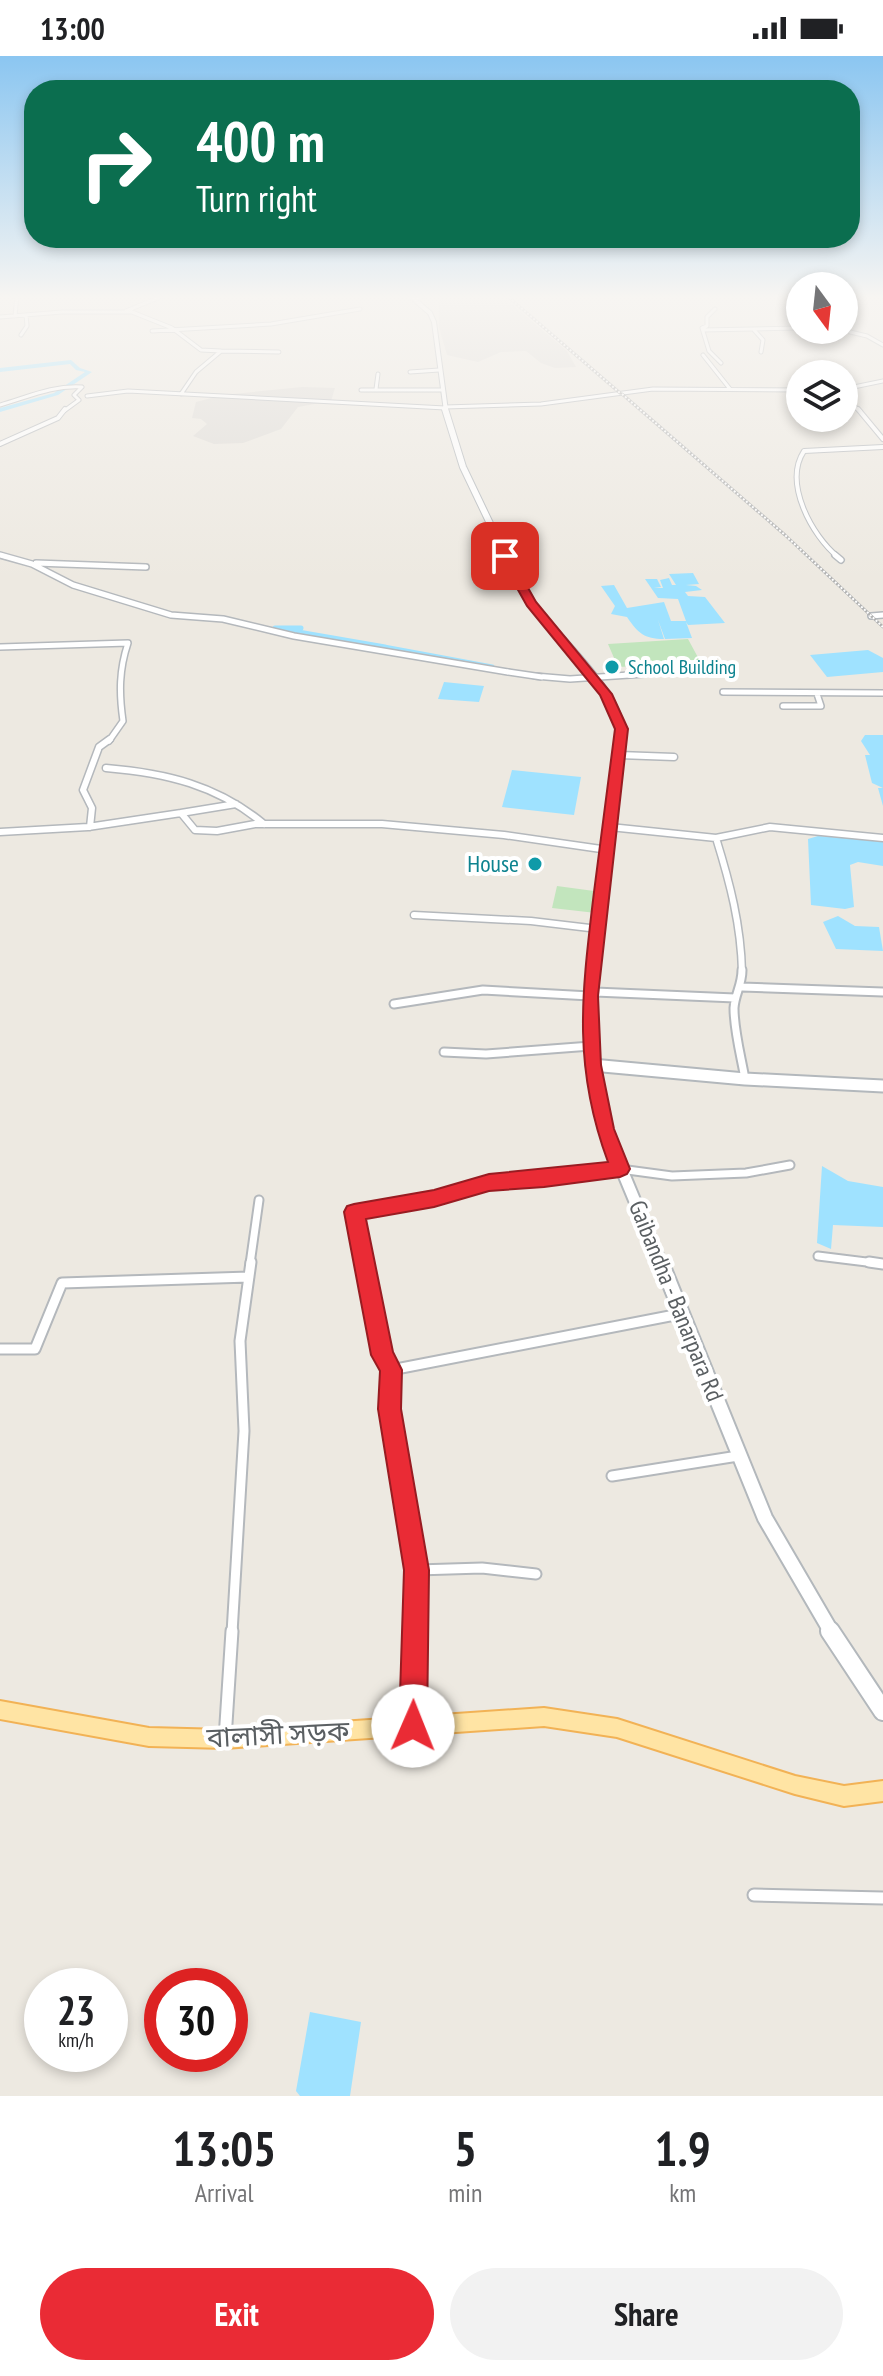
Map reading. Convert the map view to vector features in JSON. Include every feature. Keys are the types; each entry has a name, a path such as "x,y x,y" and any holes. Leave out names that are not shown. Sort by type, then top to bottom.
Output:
{"main road":[{"name":"Gaibandha - Banarpara Rd","path":"441,390 463,467 504,563 531,603 606,694 622,729 590,996 592,1065 605,1129 620,1169 641,1210 680,1314 765,1518 813,1604 883,1711"},
{"path":"592,1065 745,1079 883,1086"},
{"name":"বালাসী সড়ক","path":"0,1710 149,1737 225,1739 544,1717 617,1728 795,1785 844,1796 882,1796"}],"street":[{"path":"0,405 44,390"},
{"path":"0,444 58,418 69,405 79,400 74,395 79,390"},
{"path":"181,394 184,390"},
{"path":"87,396 128,391 282,402 445,407 541,404 644,390"},
{"path":"858,409 883,439"},
{"path":"841,560 817,536 795,476 797,457 804,451 883,447"},
{"path":"0,555 32,564 73,585 171,615 223,619 294,636 568,681 592,677"},
{"path":"32,564 146,567"},
{"path":"871,616 883,615"},
{"path":"0,647 128,643 121,664 119,690 123,721 106,744 99,747 83,790 92,808 90,827"},
{"path":"525,675 570,679 719,669"},
{"path":"723,692 883,693"},
{"path":"783,706 821,706 817,694"},
{"path":"619,755 674,757"},
{"path":"106,768 186,777 248,809 264,824"},
{"path":"0,832 90,827 236,804"},
{"path":"181,813 195,830 322,822 435,827 608,850"},
{"path":"610,827 716,838 770,827 883,838"},
{"path":"716,838 731,885 741,940 742,987 735,998 734,1012 745,1079"},
{"path":"414,915 531,921 598,929"},
{"path":"742,987 883,992"},
{"path":"394,1004 483,990 590,996 595,992 735,998"},
{"path":"444,1052 486,1054 591,1046"},
{"path":"413,1726 417,1570 389,1409 391,1370 383,1355 354,1212 434,1198 489,1183 620,1169 672,1176 746,1173 790,1165"},
{"path":"225,1739 244,1431 240,1341 259,1200"},
{"path":"818,1256 883,1264"},
{"path":"0,1349 35,1349 62,1283 249,1277"},
{"path":"391,1370 680,1314"},
{"path":"612,1476 707,1458 735,1454 740,1457"},
{"path":"417,1570 482,1568 536,1574"},
{"path":"754,1895 883,1898"}],"shaded area":[{"path":"270,390 334,390 331,401 298,407 281,429 243,443 214,444 193,436 207,424 201,419 192,418 196,402 223,395"}],"green space":[{"path":"688,639 701,663 618,667 608,644"},
{"path":"557,886 594,891 594,895 599,896 596,913 552,908"}],"water":[{"path":"693,573 699,584 686,585 702,590 685,592 688,596 705,597 725,623 688,625 686,622 692,638 665,639 658,620 664,639 642,634 627,617 611,614 615,606 601,586 614,585 627,608 664,602 671,621 686,621 678,599 658,598 645,579 657,579 661,587 654,588 663,588 660,580 669,578 672,585 676,585 669,574"},
{"path":"868,650 883,658 883,672 827,677 810,655"},
{"path":"444,682 484,686 479,702 438,699"},
{"path":"865,735 883,735 883,788 872,783 865,755 870,755 861,741"},
{"path":"512,770 581,777 574,815 502,807"},
{"path":"878,788 883,788 883,806"},
{"path":"818,836 883,841 883,866 858,862 850,865 854,907 845,909 811,905 808,839"},
{"path":"838,916 855,926 879,927 883,951 836,949 823,922"},
{"path":"822,1166 848,1181 883,1187 883,1227 833,1225 831,1249 817,1243"},
{"path":"310,2012 361,2022 350,2096 300,2096 296,2091"}],"waterway":[{"path":"0,410 62,390"},
{"path":"301,628 275,628 385,647"},
{"path":"384,647 492,667"}],"railway":[{"path":"617,390 620,393"},
{"path":"622,394 785,535 883,627"}],"place":[{"name":"School Building","path":"612,667"},
{"name":"House","path":"535,864"}],"route":[{"path":"413,1726 417,1570 389,1409 391,1370 383,1355 354,1212 434,1198 489,1183 620,1169 605,1129 592,1065 590,996 622,729 606,694 531,603 505,556"}]}
